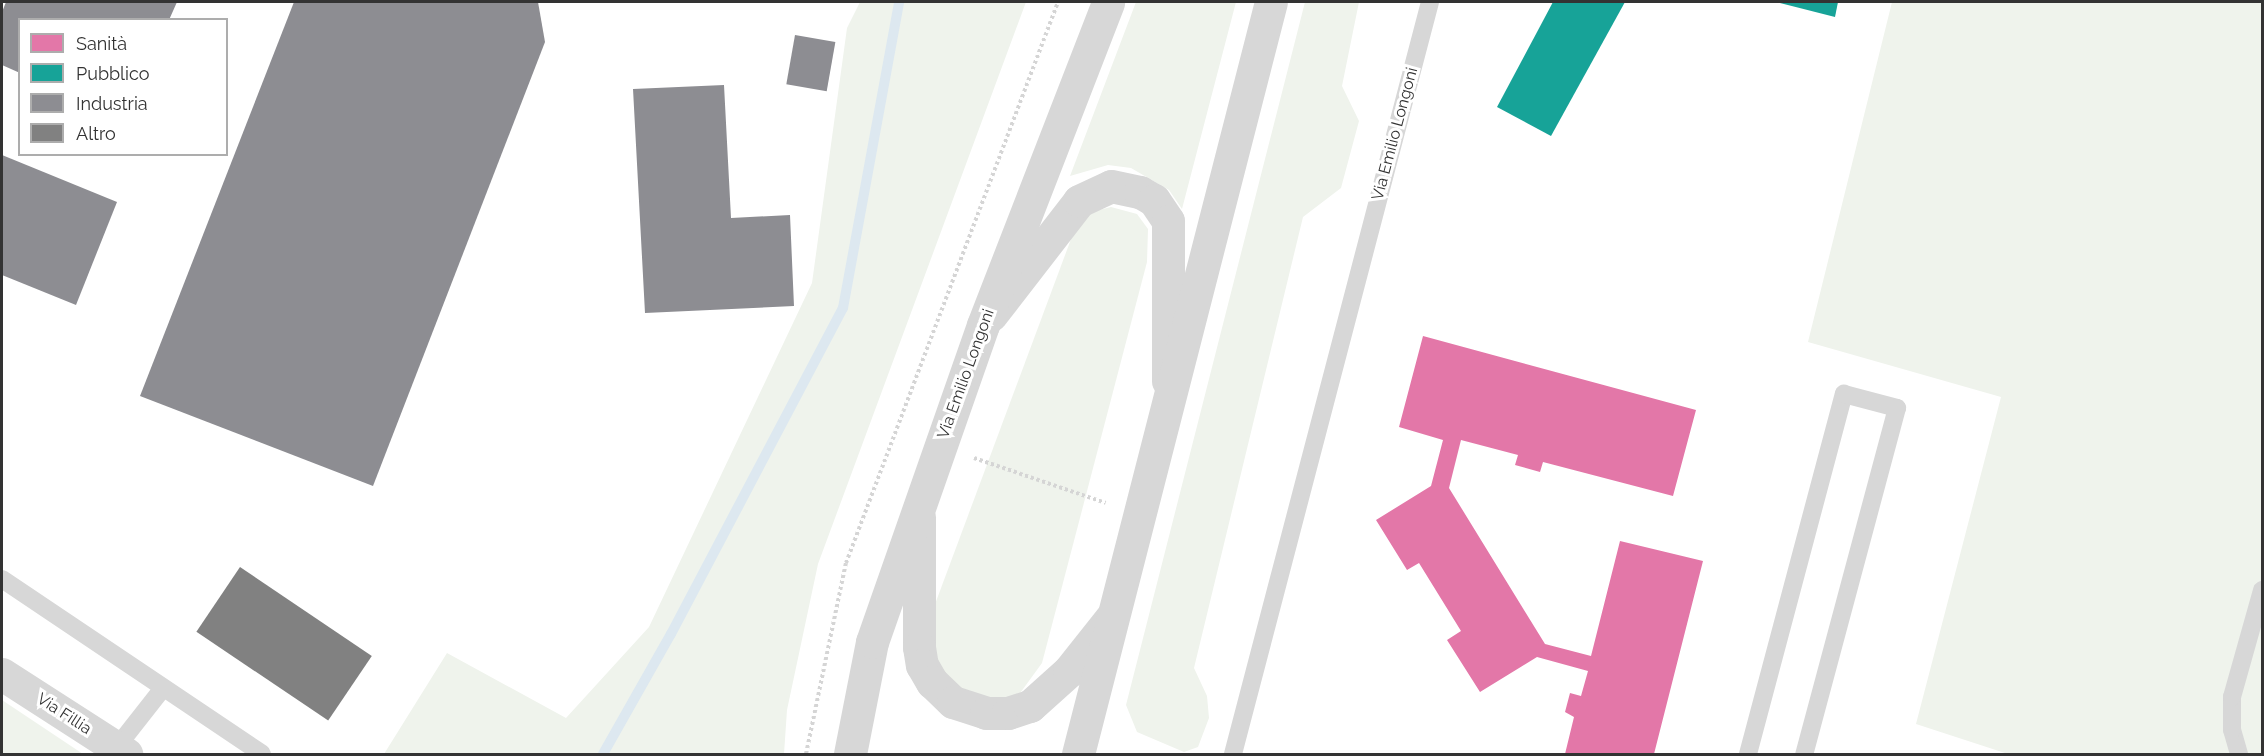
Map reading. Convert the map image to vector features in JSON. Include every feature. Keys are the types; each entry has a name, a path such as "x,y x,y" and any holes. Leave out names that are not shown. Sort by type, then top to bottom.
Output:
{"street":[{"name":"Via Emilio Longoni","path":"850,754 872,642 983,325 1108,2"},
{"path":"1078,754 1167,398 1270,2"},
{"path":"983,325 1079,201 1111,186 1140,192 1154,200 1168,221 1167,398"},
{"path":"919,506 919,647 922,665 932,682 953,702 986,713 1008,713 1030,706 1069,671 1111,618"},
{"name":"Via Fillia","path":"2,675 121,751"}],"lane":[{"name":"Via Emilio Longoni","path":"1233,754 1430,2"},
{"path":"1748,754 1844,394 1898,408 1804,754"},
{"path":"2,579 262,754"},
{"path":"2239,754 2232,730 2232,698 2262,590"},
{"path":"121,751 163,688"}],"path":[{"path":"806,754 846,563 1058,2"},
{"path":"896,430 1138,513"}],"shaded area":[{"path":"860,2 1026,2 818,564 787,710 784,754 384,754 447,653 566,718 649,627 812,283 847,28"},
{"path":"1136,2 1236,2 1182,209 1169,190 1131,168 1108,165 1070,176"},
{"path":"1305,2 1359,2 1342,86 1359,121 1341,188 1303,217 1194,668 1207,696 1209,718 1198,747 1184,752 1137,732 1126,705"},
{"path":"1892,2 2262,2 2262,754 2008,754 1916,724 2001,397 1808,342"},
{"path":"1111,207 1137,214 1148,229 1147,262 1042,663 1018,696 997,704 952,693 926,643 928,623 1074,231 1091,212"},
{"path":"2,700 83,754 2,754"}],"building: Sanità":[{"path":"1423,336 1696,410 1673,496 1543,462 1540,472 1515,465 1518,455 1461,440 1449,488 1545,644 1591,656 1620,541 1703,561 1654,754 1565,754 1574,717 1565,712 1570,693 1581,696 1588,671 1537,657 1480,692 1447,640 1461,631 1419,563 1407,570 1376,520 1431,486 1443,440 1399,427"}],"building: Pubblico":[{"path":"1553,2 1625,2 1551,136 1497,107"},
{"path":"1776,2 1838,2 1835,17"}],"building: Industria":[{"path":"6,2 177,2 170,18 18,18 18,72 2,65 2,12"},
{"path":"294,2 538,2 545,42 373,486 140,396"},
{"path":"795,35 835,42 827,91 786,84"},
{"path":"724,85 731,218 790,215 794,306 645,313 633,89"},
{"path":"2,155 117,202 76,305 2,275"}],"building: Altro":[{"path":"240,567 372,656 328,721 196,632"}],"waterway":[{"path":"603,754 671,634 843,308 899,2"}]}
